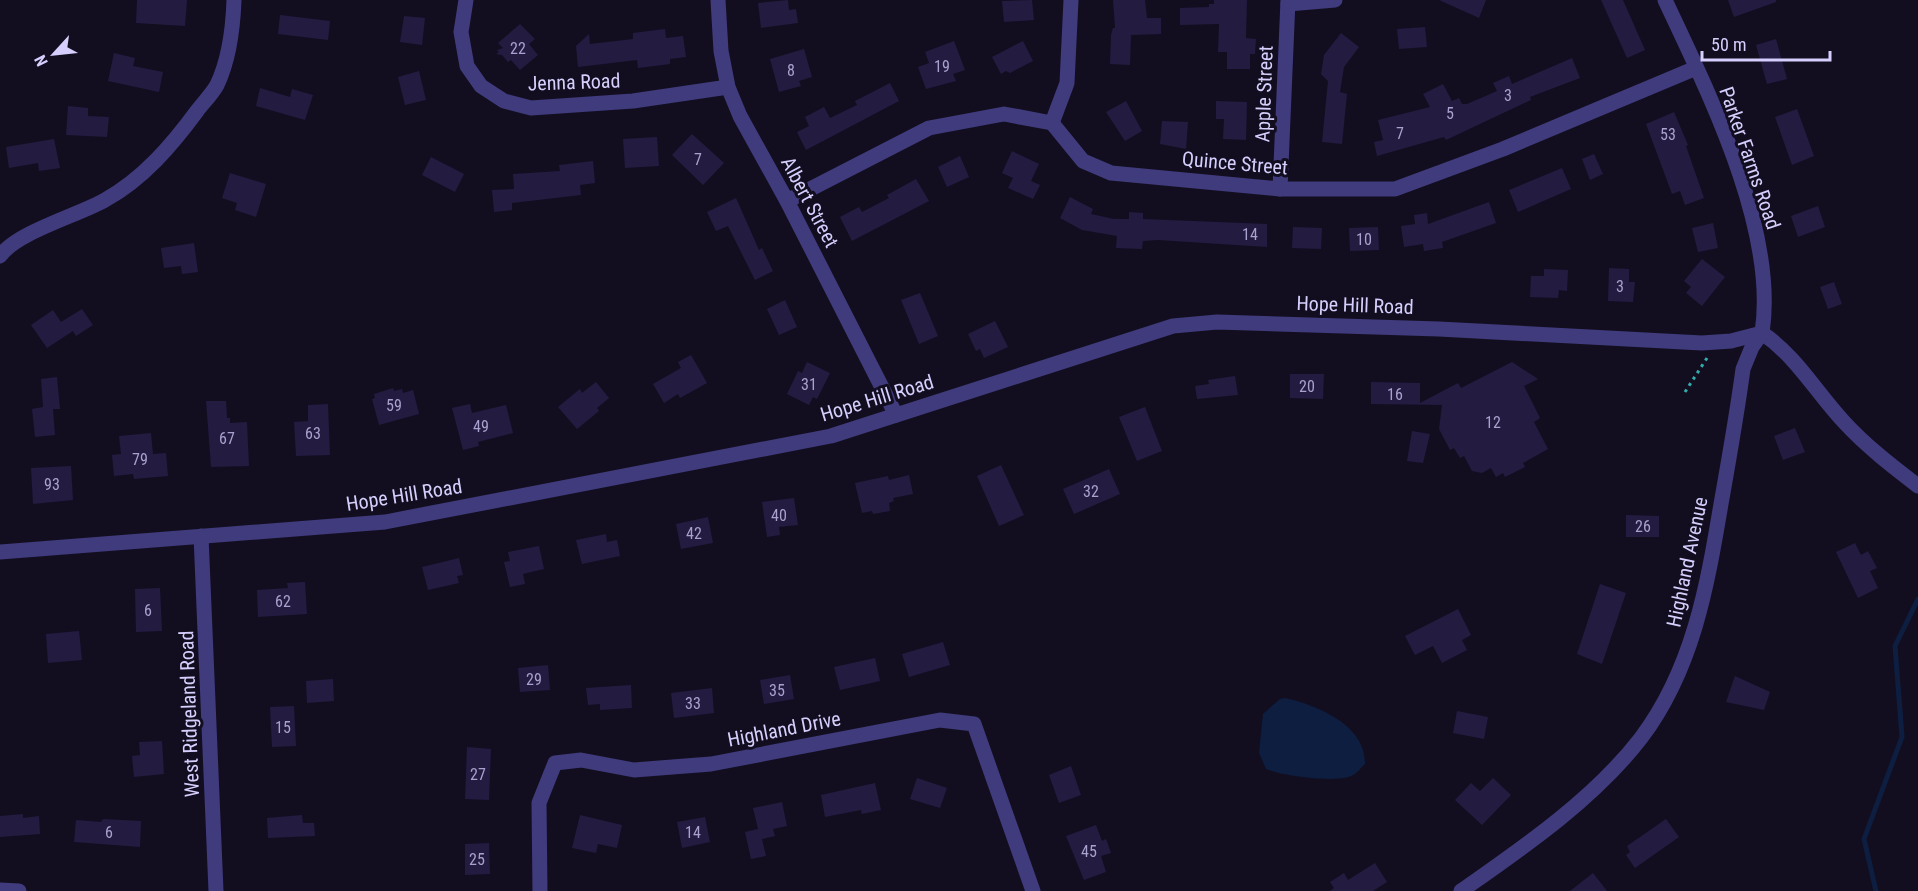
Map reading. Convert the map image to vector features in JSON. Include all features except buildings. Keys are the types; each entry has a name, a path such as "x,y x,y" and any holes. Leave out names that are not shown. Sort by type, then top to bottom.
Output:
{"street":[{"path":"0,256 4,249 43,228 106,200 141,175 176,139 217,86 233,28 234,0"},
{"name":"Jenna Road","path":"466,0 461,32 467,66 481,86 504,101 531,108 633,101 728,87"},
{"name":"Albert Street","path":"717,0 721,51 728,87 740,116 787,201 896,415"},
{"path":"787,201 929,128 1004,114 1052,123 1067,83 1071,0"},
{"path":"1288,2 1335,0"},
{"name":"Parker Farms Road","path":"1665,0 1719,121 1750,212 1764,295 1761,333"},
{"name":"Apple Street","path":"1280,189 1288,2"},
{"name":"Quince Street","path":"1052,123 1083,160 1111,173 1280,189 1395,189 1503,149 1696,68"},
{"name":"Hope Hill Road","path":"0,552 385,522 831,436 1173,326 1206,323 1439,329 1702,343 1731,341 1761,333"},
{"path":"1761,333 1786,352 1845,424 1882,459 1918,486"},
{"name":"Highland Avenue","path":"1461,891 1502,862 1590,791 1632,749 1666,701 1682,668 1702,608 1743,369 1761,333"},
{"name":"West Ridgeland Road","path":"201,536 216,891"},
{"name":"Highland Drive","path":"540,891 539,802 555,763 581,760 634,770 711,764 940,720 975,724 1033,891"},
{"path":"0,890 19,891"}],"water":[{"path":"1285,698 1325,712 1349,728 1363,750 1365,764 1351,776 1334,779 1296,776 1266,769 1259,753 1263,714 1280,699"}],"waterway":[{"path":"1876,891 1864,839 1902,737 1895,646 1918,599"}]}
